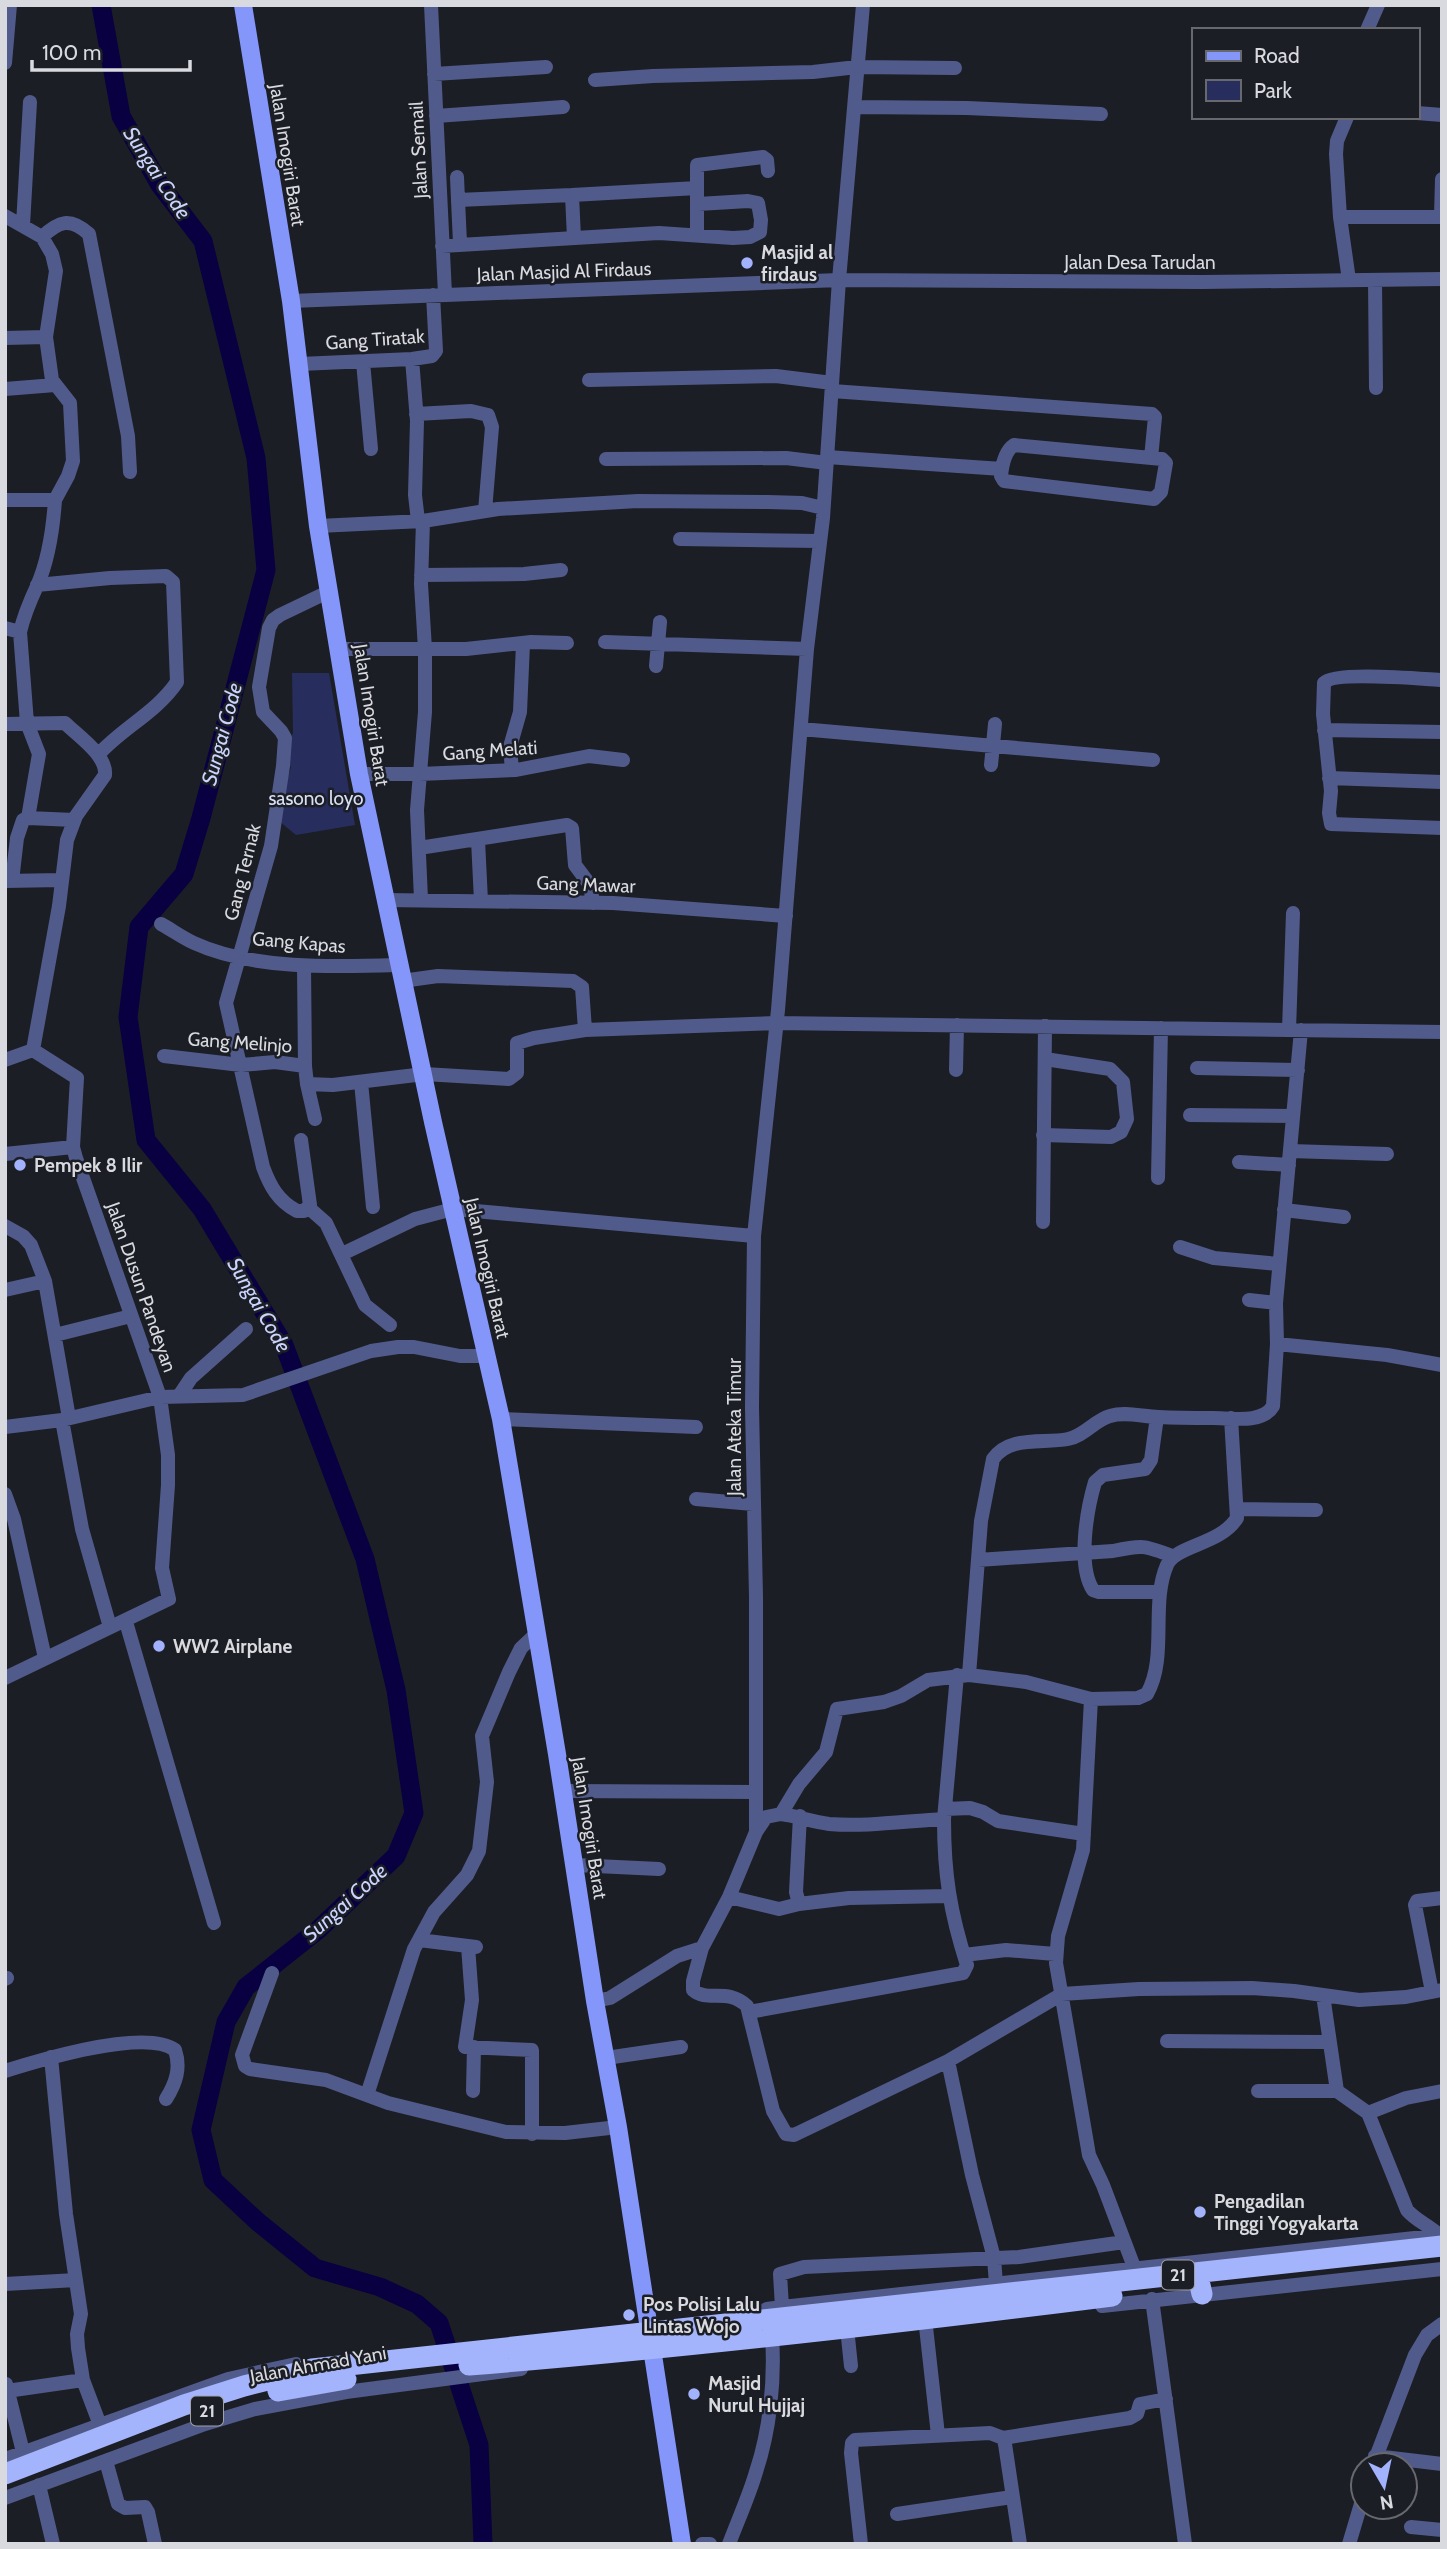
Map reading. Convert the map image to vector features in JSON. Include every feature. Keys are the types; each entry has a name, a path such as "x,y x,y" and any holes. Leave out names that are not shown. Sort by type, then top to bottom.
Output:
{"highway":[{"name":"21","path":"651,2340 772,2336 850,2328 1199,2278 1441,2238"},
{"name":"21","path":"1199,2278 1442,2258"},
{"name":"21","path":"651,2340 738,2323 919,2317"},
{"name":"Jalan Ahmad Yani","path":"5,2474 33,2468 197,2414 271,2393 418,2367 554,2358 651,2340"},
{"name":"Jalan Ahmad Yani","path":"489,2362 651,2340"},
{"name":"Jalan Ahmad Yani","path":"5,2486 33,2468"}],"main road":[{"name":"Jalan Imogiri Barat","path":"243,5 300,364 318,526 359,774 400,973 501,1419 595,2001 618,2127 682,2544"}],"street":[{"path":"5,63 10,5"},
{"name":"Jalan Semail","path":"431,5 442,246 439,294"},
{"name":"Jalan Ateka Timur","path":"756,1832 754,1236 786,916 807,649 824,508 839,280 863,5"},
{"path":"1368,28 1378,5"},
{"path":"434,74 546,67"},
{"path":"595,80 813,72 857,67 955,68"},
{"path":"29,818 39,754 27,723 12,630 37,585 48,553 55,500 68,477 73,461 70,403 51,377 46,337 56,271 52,254 42,237 11,220 30,102"},
{"path":"436,116 563,107"},
{"path":"855,107 1101,114"},
{"path":"1419,113 1441,115 1442,130"},
{"path":"1346,119 1336,148 1345,216 1349,280"},
{"path":"697,234 696,170 700,164 763,157 767,160 768,170"},
{"path":"457,177 460,243"},
{"path":"1345,216 1441,217 1442,179"},
{"path":"458,200 697,188"},
{"path":"572,195 574,239"},
{"path":"442,246 659,233 750,237 757,235 761,228 758,203 748,201 698,204"},
{"path":"42,237 54,225 65,222 81,227 89,233 128,436 131,472"},
{"name":"Jalan Desa Tarudan","path":"839,280 1202,282 1442,279"},
{"name":"Jalan Masjid Al Firdaus","path":"290,301 839,280"},
{"path":"1375,280 1376,388"},
{"name":"Gang Tiratak","path":"300,364 432,356 435,353 439,294"},
{"path":"5,338 46,337"},
{"path":"412,359 416,414 415,495 421,521 425,649 425,712 419,774 421,899"},
{"path":"363,362 371,449"},
{"path":"589,380 776,376 832,387 1152,414 1155,417 1151,458"},
{"path":"5,389 55,385"},
{"path":"416,414 471,411 488,415 492,428 485,511"},
{"path":"1014,445 1162,459 1166,463 1161,492 1154,499 1007,482 1001,476 1002,469 1009,448 1014,445"},
{"path":"606,460 786,458 1002,469"},
{"path":"5,500 55,500"},
{"path":"318,526 421,521 485,511 638,500 802,503 824,508"},
{"path":"680,539 820,541"},
{"path":"421,575 498,575 561,569"},
{"path":"37,585 144,576 166,576 173,582 177,682 148,715 108,744 98,755"},
{"name":"Gang Ternak","path":"309,1208 297,1211 278,1197 263,1167 226,1003 271,845 285,747 285,738 281,731 263,712 260,704 259,687 269,628 280,615 330,591"},
{"path":"656,666 660,622"},
{"path":"605,642 807,649"},
{"path":"512,770 510,747 520,712 523,643"},
{"path":"340,649 494,648 523,643 567,643"},
{"path":"1442,680 1376,677 1327,679 1324,683 1324,730 1332,824 1442,828"},
{"path":"5,724 65,723 98,755 106,768 105,775 74,820 67,840 59,906 33,1050 5,1060"},
{"path":"991,765 995,724"},
{"path":"802,729 1153,760"},
{"path":"1324,730 1442,732"},
{"name":"Gang Melati","path":"359,774 512,770 582,757 623,760"},
{"path":"1329,778 1442,782"},
{"path":"61,880 8,881 23,820 74,820"},
{"path":"419,848 561,825 570,826 575,864 590,885 593,903"},
{"path":"478,840 481,901"},
{"name":"Gang Mawar","path":"386,900 593,903 786,916"},
{"path":"749,2012 955,1976 966,1970 967,1965 948,1896 944,1814 981,1521 993,1459 997,1453 1013,1444 1069,1439 1108,1416 1122,1413 1157,1417 1260,1417 1269,1413 1273,1406 1277,1344 1276,1303 1298,1070 1293,913"},
{"name":"Gang Kapas","path":"161,924 193,943 218,952 304,965 447,976 573,981 582,987 585,1030"},
{"path":"304,965 305,1066"},
{"path":"307,1084 333,1085 424,1074 509,1079 517,1073 517,1043 585,1030 776,1023 1442,1032"},
{"path":"957,1025 957,1070"},
{"path":"1043,1222 1045,1026"},
{"path":"1158,1178 1161,1028"},
{"name":"Jalan Dusun Pandeyan","path":"33,1050 77,1078 73,1147 160,1397 243,1395 334,1362 370,1351 398,1347 460,1356 487,1356"},
{"name":"Gang Melinjo","path":"164,1056 241,1065 275,1062 305,1066 315,1119"},
{"path":"1043,1135 1111,1136 1121,1132 1127,1119 1124,1082 1117,1073 1110,1069 1045,1059"},
{"path":"1197,1068 1298,1070"},
{"path":"361,1082 373,1207"},
{"path":"1190,1115 1293,1116"},
{"path":"301,1140 309,1186 309,1208 326,1223 365,1305 390,1325"},
{"path":"5,1154 73,1147"},
{"path":"1239,1162 1387,1154"},
{"path":"342,1254 415,1219 453,1209 754,1236"},
{"path":"1284,1210 1344,1217"},
{"path":"5,1226 23,1236 31,1245 45,1281 82,1529 110,1628"},
{"path":"1180,1247 1214,1258 1279,1264"},
{"path":"5,1290 45,1281"},
{"path":"1249,1300 1276,1303"},
{"path":"55,1335 131,1316"},
{"path":"179,1396 191,1378 246,1329"},
{"path":"1277,1344 1393,1356 1442,1365"},
{"path":"5,1427 65,1419 160,1397 168,1455 162,1568 169,1599 127,1622 5,1678"},
{"path":"1157,1417 1150,1460 1145,1469 1103,1475 1095,1482 1083,1552 1089,1584 1093,1590 1159,1592"},
{"path":"781,1814 799,1784 826,1752 837,1709 884,1702 929,1680 963,1675 1026,1682 1091,1699 1138,1698 1147,1693 1155,1674 1159,1592 1167,1564 1172,1556 1218,1537 1233,1526 1237,1518 1231,1418"},
{"path":"501,1419 696,1427"},
{"path":"5,1494 12,1538 45,1658"},
{"path":"696,1499 753,1504"},
{"path":"1238,1509 1316,1510"},
{"path":"978,1560 1112,1551 1139,1545 1172,1556"},
{"path":"127,1622 214,1923"},
{"path":"367,2095 400,1986 419,1940 434,1912 467,1875 476,1860 487,1782 482,1736 521,1648 536,1634"},
{"path":"1091,1699 1083,1850 1055,1954 1089,2155 1135,2267"},
{"path":"563,1791 756,1792"},
{"path":"1084,1834 998,1821 970,1808 944,1814 840,1824 813,1822 800,1816 781,1814 766,1817 756,1832 729,1897 702,1948 693,1990 702,1996 718,1994 737,1998 747,2006 773,2111 786,2134 794,2135 948,2061 1062,1994 1139,1989 1252,1988 1359,2000 1439,1993 1415,1905 1424,1900 1442,1898"},
{"path":"799,1904 796,1892 800,1816"},
{"path":"575,1864 659,1869"},
{"path":"729,1897 779,1909 849,1898 948,1896"},
{"path":"419,1940 472,1947 472,2000 465,2047 532,2050 532,2134"},
{"path":"595,2001 610,1998 677,1956 702,1948"},
{"path":"964,1955 1006,1950 1055,1954"},
{"path":"272,1973 242,2055 246,2066 326,2080 367,2095 506,2132 532,2134 618,2127"},
{"path":"1323,1995 1337,2091"},
{"path":"1167,2041 1329,2042"},
{"path":"5,2071 51,2057 117,2045 169,2045 175,2050 178,2066 176,2080 166,2099"},
{"path":"473,2091 474,2047"},
{"path":"606,2058 681,2048"},
{"path":"51,2057 66,2214 81,2314 77,2342 83,2380 100,2426"},
{"path":"948,2061 972,2175 994,2258 996,2284"},
{"path":"1258,2091 1337,2091 1368,2113 1407,2210 1416,2220 1432,2227 1441,2238"},
{"path":"1368,2113 1406,2098 1442,2091"},
{"path":"782,2307 780,2278 786,2271 844,2264 1019,2256 1124,2242"},
{"path":"738,2323 767,2309 1135,2267 1199,2278 1442,2269"},
{"path":"938,2435 919,2317 1152,2299 1199,2278"},
{"path":"5,2284 76,2280"},
{"path":"1152,2299 1185,2544"},
{"path":"1378,2451 1415,2356 1427,2335 1442,2324"},
{"path":"850,2328 851,2366"},
{"path":"729,2544 764,2443 772,2380 772,2336"},
{"path":"5,2498 33,2468 100,2426 191,2391 275,2367 365,2353 385,2352 418,2367"},
{"path":"5,2459 33,2468 106,2461 205,2424 418,2367"},
{"path":"53,2544 33,2468 6,2387 83,2380"},
{"path":"861,2544 851,2453 852,2443 859,2438 990,2433 1003,2438 1130,2418 1137,2414 1140,2404 1166,2399"},
{"path":"1003,2438 1020,2544"},
{"path":"106,2461 118,2504 125,2508 145,2507 155,2544"},
{"path":"1419,2463 1442,2464"},
{"path":"897,2514 1012,2497"},
{"path":"1349,2544 1356,2521"},
{"path":"1410,2527 1442,2530"},
{"path":"702,2544 710,2544"}],"green space":[{"name":"sasono loyo","path":"292,673 329,673 355,825 296,835 279,821 278,811 291,767 283,757 293,733"}],"waterway":[{"name":"Sungai Code","path":"101,5 121,116 160,185 203,241 256,458 266,570 184,874 139,927 128,1017 146,1140 202,1209 284,1345 365,1559 396,1690 414,1813 396,1856 319,1929 246,1987 226,2022 201,2130 213,2180 258,2222 315,2268 380,2287 417,2304 439,2323 479,2445 483,2544"}],"place":[{"name":"Masjid al firdaus","path":"747,263"},
{"name":"Pempek 8 Ilir","path":"20,1165"},
{"name":"WW2 Airplane","path":"159,1646"},
{"name":"Pengadilan Tinggi Yogyakarta","path":"1200,2212"},
{"name":"Pos Polisi Lalu Lintas Wojo","path":"629,2315"},
{"name":"Masjid Nurul Hujjaj","path":"694,2394"}]}
